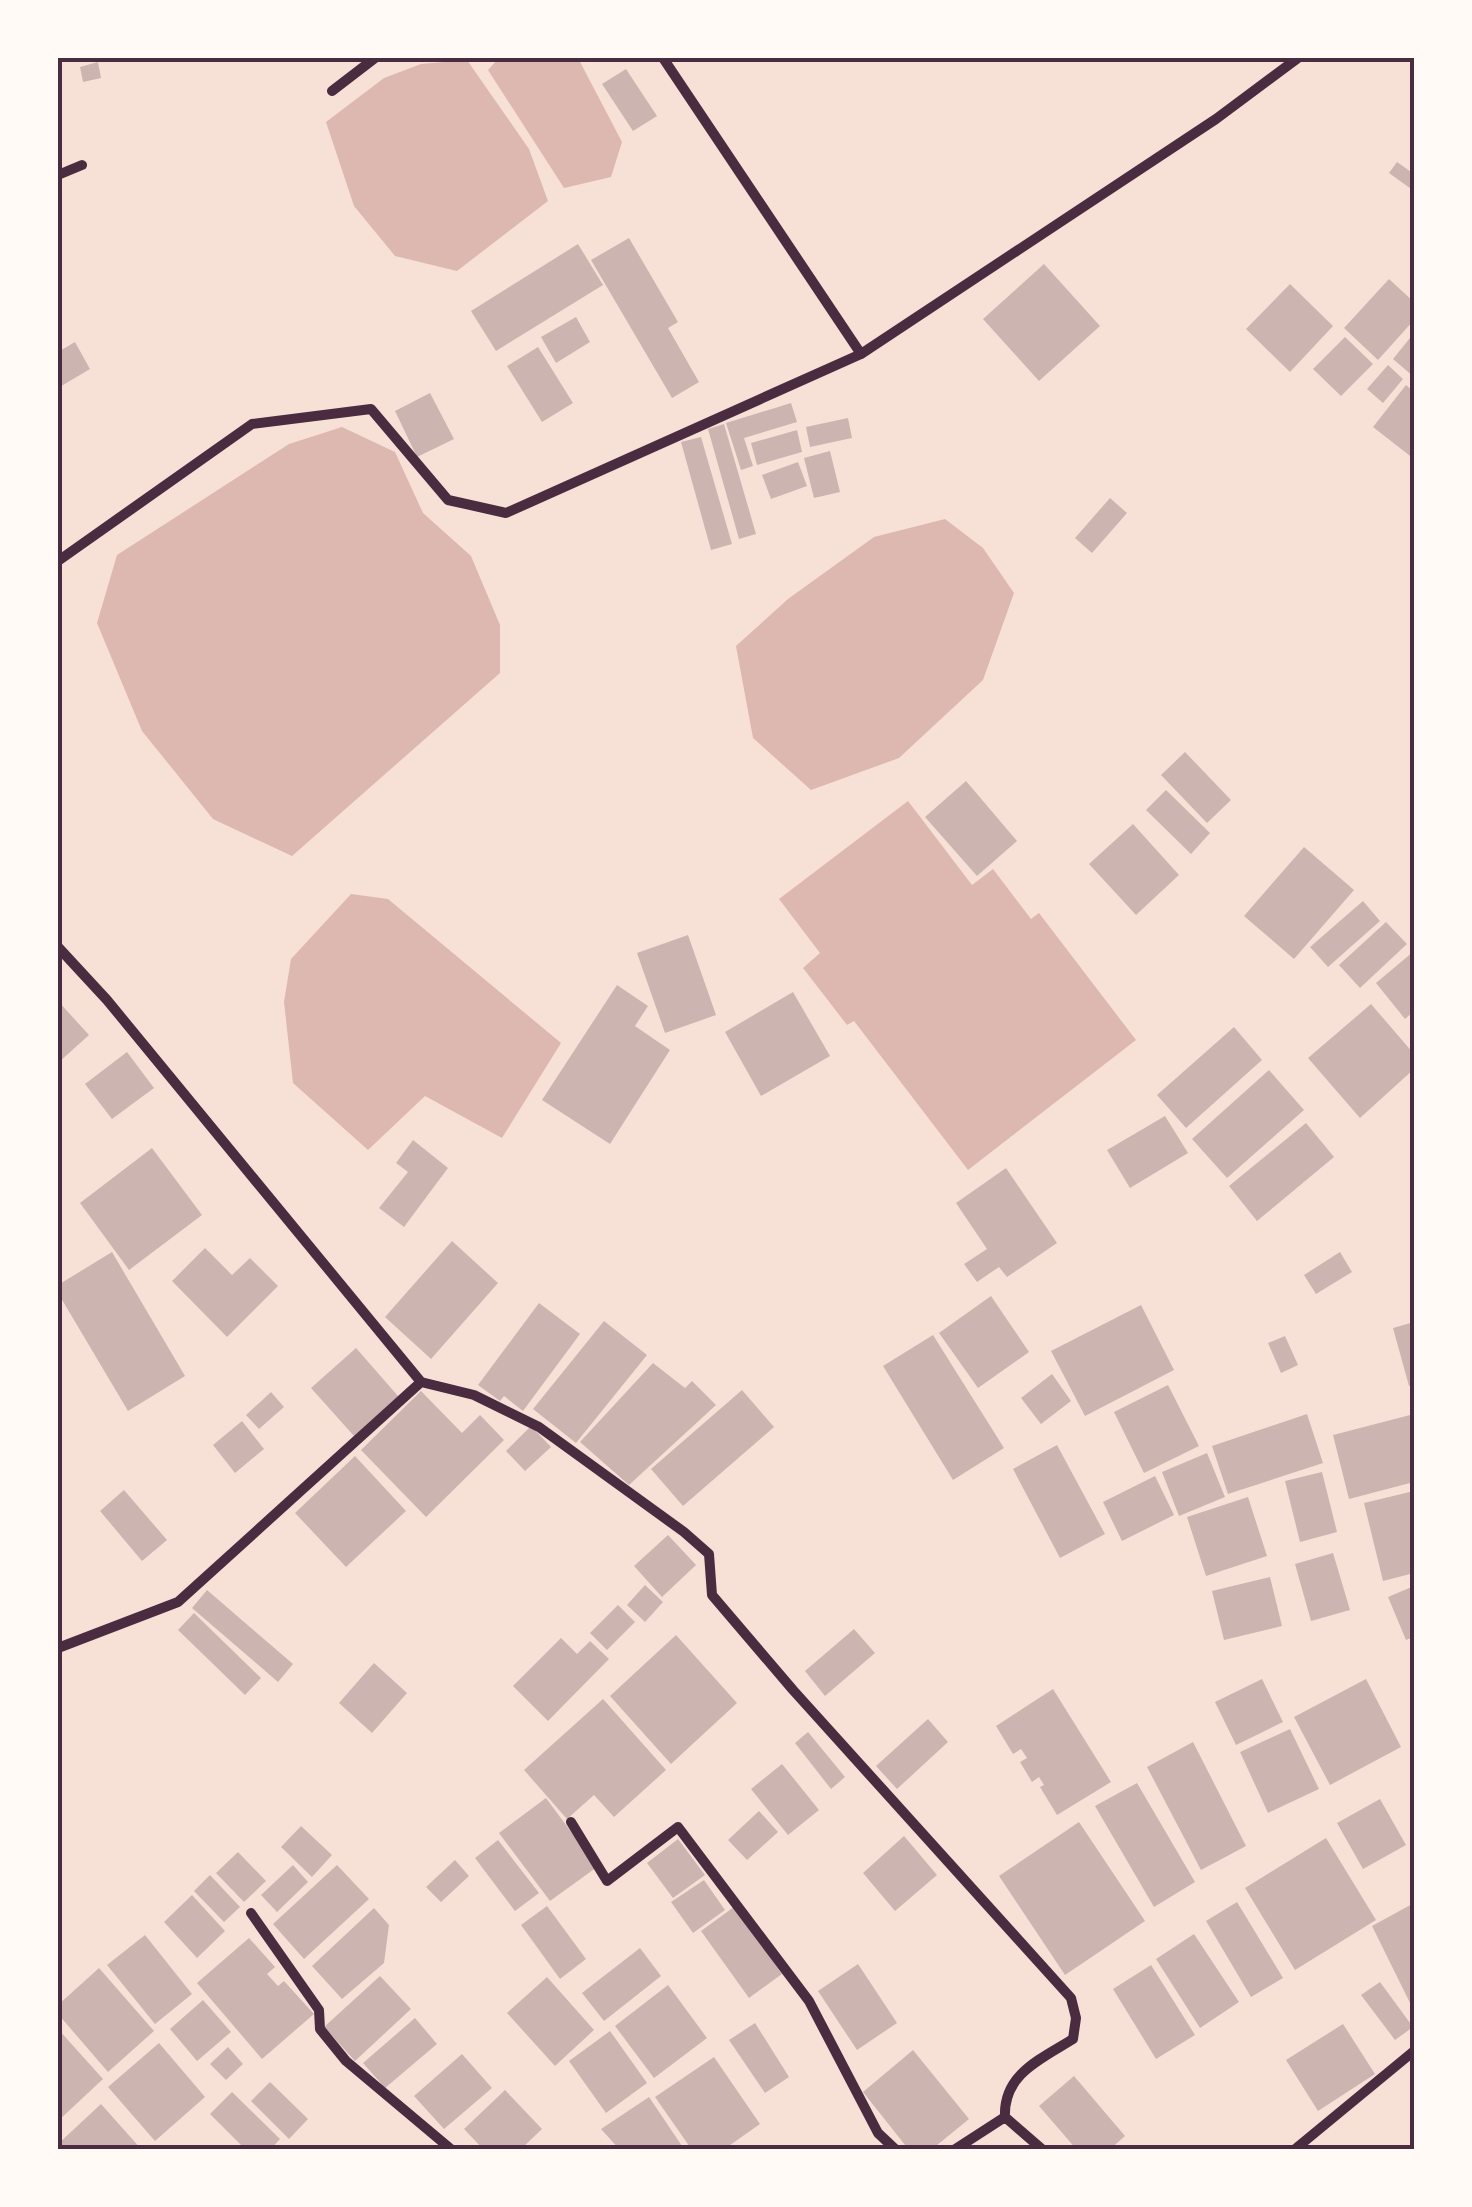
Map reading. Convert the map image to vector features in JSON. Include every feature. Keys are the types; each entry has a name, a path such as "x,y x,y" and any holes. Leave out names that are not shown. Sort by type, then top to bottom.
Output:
{"street":[{"path":"332,91 375,58"},
{"path":"663,58 861,354"},
{"path":"58,561 252,424 371,409 448,500 506,513 861,354 1216,119 1298,58"},
{"path":"58,175 82,165"},
{"path":"58,948 107,1000 421,1382 474,1395 539,1426 709,1554 712,1595 1071,1998 1076,2018 1073,2039 1024,2069 1004,2098 1005,2117 1043,2150"},
{"path":"58,1648 178,1602 421,1382"},
{"path":"571,1822 608,1881 678,1827 809,2001 878,2133 896,2150"},
{"path":"252,1913 320,2010 320,2030 346,2061 452,2150"},
{"path":"1294,2150 1414,2051"},
{"path":"954,2150 1005,2117"}],"shaded area":[{"path":"499,58 578,58 622,142 611,177 564,188 488,70"},
{"path":"467,60 529,149 548,201 457,271 395,256 354,206 326,122 384,78 421,64"},
{"path":"342,427 395,452 423,513 471,556 500,625 500,673 292,856 213,819 142,731 97,623 117,555 289,444"},
{"path":"945,519 983,548 1014,593 983,680 899,758 811,790 753,738 736,646 788,599 874,537"},
{"path":"908,801 972,885 993,869 1031,919 1039,913 1136,1040 968,1170 854,1021 847,1025 803,968 820,953 779,899"},
{"path":"351,894 388,899 561,1043 502,1138 425,1096 368,1150 293,1083 284,1002 291,959"}],"building":[{"path":"98,62 101,78 83,82 80,67"},
{"path":"626,69 657,116 633,131 602,84"},
{"path":"1397,162 1414,174 1414,191 1389,173"},
{"path":"629,238 678,322 668,328 699,382 672,398 591,260"},
{"path":"578,244 603,285 496,351 471,311"},
{"path":"1044,264 1100,326 1039,381 983,319"},
{"path":"1389,279 1414,302 1414,320 1378,360 1344,328"},
{"path":"1290,284 1333,326 1290,372 1246,329"},
{"path":"576,317 590,342 556,363 541,337"},
{"path":"1414,333 1414,377 1393,359"},
{"path":"1345,337 1373,364 1341,396 1313,369"},
{"path":"75,342 90,369 58,388 58,352"},
{"path":"538,347 573,403 542,422 507,366"},
{"path":"1388,365 1403,379 1383,403 1367,389"},
{"path":"1406,385 1414,392 1414,459 1373,427"},
{"path":"430,393 454,439 417,457 395,411"},
{"path":"791,403 797,422 744,438 753,466 741,470 726,423"},
{"path":"848,418 852,438 810,447 806,427"},
{"path":"724,424 756,534 739,539 708,429"},
{"path":"797,430 802,452 757,465 751,443"},
{"path":"701,437 732,544 711,550 681,442"},
{"path":"830,451 840,492 814,498 804,458"},
{"path":"798,462 807,486 771,499 762,475"},
{"path":"1110,498 1127,513 1092,553 1075,538"},
{"path":"1185,752 1231,800 1207,823 1161,775"},
{"path":"966,781 1017,841 977,876 925,817"},
{"path":"1166,790 1210,833 1191,854 1146,810"},
{"path":"1133,824 1179,875 1136,915 1089,864"},
{"path":"1304,847 1354,890 1294,959 1244,916"},
{"path":"1363,901 1380,921 1328,967 1310,947"},
{"path":"1386,922 1407,944 1360,988 1339,965"},
{"path":"688,935 716,1015 665,1033 637,953"},
{"path":"1414,951 1414,1011 1405,1019 1376,983"},
{"path":"617,985 648,1006 635,1026 670,1050 610,1144 542,1100"},
{"path":"793,992 830,1056 761,1096 725,1032"},
{"path":"58,1001 89,1035 58,1063"},
{"path":"1371,1004 1414,1054 1414,1069 1360,1118 1308,1058"},
{"path":"1234,1027 1262,1060 1186,1128 1157,1095"},
{"path":"127,1052 154,1088 112,1119 85,1084"},
{"path":"1269,1070 1304,1110 1227,1178 1192,1139"},
{"path":"1165,1116 1188,1153 1130,1188 1107,1150"},
{"path":"1306,1123 1334,1157 1257,1221 1229,1186"},
{"path":"413,1140 448,1168 404,1227 379,1208 408,1172 396,1163"},
{"path":"152,1148 202,1215 129,1270 80,1203"},
{"path":"1006,1168 1057,1243 1007,1277 999,1267 977,1282 964,1264 987,1249 956,1203"},
{"path":"452,1241 498,1283 431,1359 385,1317"},
{"path":"205,1248 232,1275 250,1258 278,1286 227,1337 172,1281"},
{"path":"112,1252 185,1376 128,1411 58,1293 58,1285"},
{"path":"1340,1252 1352,1272 1316,1294 1304,1275"},
{"path":"991,1296 1029,1352 978,1388 939,1333"},
{"path":"539,1303 580,1334 523,1411 504,1396 500,1401 478,1385"},
{"path":"1141,1305 1174,1370 1085,1416 1051,1351"},
{"path":"604,1321 647,1355 576,1443 533,1409"},
{"path":"1414,1322 1414,1384 1409,1386 1393,1328"},
{"path":"933,1335 1004,1448 953,1480 883,1366"},
{"path":"1285,1336 1298,1365 1281,1373 1268,1343"},
{"path":"356,1348 398,1396 354,1436 311,1388"},
{"path":"653,1363 685,1388 692,1381 716,1405 629,1485 580,1442"},
{"path":"1052,1374 1071,1401 1041,1424 1021,1398"},
{"path":"1168,1385 1199,1446 1144,1473 1114,1412"},
{"path":"742,1390 774,1427 683,1506 651,1469"},
{"path":"421,1391 462,1433 480,1415 504,1440 426,1517 361,1450"},
{"path":"271,1392 284,1407 259,1429 246,1415"},
{"path":"1307,1414 1323,1463 1228,1494 1212,1446"},
{"path":"1414,1414 1414,1482 1349,1499 1333,1435"},
{"path":"242,1421 264,1449 235,1473 213,1445"},
{"path":"531,1426 551,1447 525,1471 506,1451"},
{"path":"1057,1445 1105,1534 1060,1558 1013,1469"},
{"path":"1207,1453 1225,1497 1179,1516 1162,1472"},
{"path":"355,1456 406,1511 346,1567 295,1513"},
{"path":"1322,1472 1337,1532 1300,1542 1285,1481"},
{"path":"1155,1476 1174,1515 1122,1541 1103,1502"},
{"path":"124,1490 167,1540 142,1561 100,1511"},
{"path":"1414,1491 1414,1573 1383,1581 1364,1503"},
{"path":"1248,1497 1267,1556 1206,1576 1187,1517"},
{"path":"668,1535 696,1565 662,1597 634,1566"},
{"path":"1333,1553 1350,1610 1311,1621 1295,1564"},
{"path":"1270,1577 1282,1626 1224,1640 1212,1591"},
{"path":"645,1585 663,1602 645,1622 627,1605"},
{"path":"1414,1586 1414,1637 1406,1640 1388,1597"},
{"path":"207,1590 293,1664 278,1682 192,1608"},
{"path":"618,1605 635,1622 607,1650 590,1633"},
{"path":"194,1613 261,1678 245,1695 178,1630"},
{"path":"854,1629 875,1653 825,1696 805,1671"},
{"path":"676,1635 737,1703 671,1764 610,1696"},
{"path":"561,1638 577,1654 590,1641 609,1659 548,1721 513,1686"},
{"path":"374,1663 407,1693 372,1733 339,1703"},
{"path":"1262,1679 1283,1722 1236,1745 1215,1702"},
{"path":"1366,1679 1401,1747 1330,1785 1294,1717"},
{"path":"1053,1689 1111,1782 1057,1815 1040,1787 1044,1785 1039,1777 1032,1782 1020,1762 1027,1758 1021,1749 1013,1754 996,1726"},
{"path":"603,1699 666,1770 614,1817 594,1795 567,1819 524,1770"},
{"path":"928,1719 948,1742 897,1789 876,1766"},
{"path":"1290,1729 1319,1789 1268,1813 1240,1752"},
{"path":"808,1732 845,1777 831,1789 795,1743"},
{"path":"1193,1742 1246,1846 1201,1870 1147,1767"},
{"path":"782,1764 819,1810 788,1835 751,1789"},
{"path":"1137,1783 1195,1882 1154,1907 1095,1806"},
{"path":"546,1798 597,1867 550,1901 499,1833"},
{"path":"1380,1799 1406,1845 1363,1869 1337,1823"},
{"path":"759,1811 778,1832 747,1860 728,1840"},
{"path":"1079,1822 1145,1921 1065,1975 999,1876"},
{"path":"301,1826 332,1855 312,1877 281,1847"},
{"path":"904,1836 937,1875 895,1911 863,1873"},
{"path":"1326,1838 1376,1920 1295,1970 1245,1888"},
{"path":"678,1839 705,1875 673,1898 647,1863"},
{"path":"498,1840 539,1893 515,1911 475,1858"},
{"path":"238,1852 266,1881 244,1902 216,1873"},
{"path":"455,1860 469,1876 441,1902 426,1887"},
{"path":"293,1865 308,1882 277,1912 261,1895"},
{"path":"337,1865 369,1899 304,1959 273,1924"},
{"path":"210,1875 240,1907 224,1922 194,1891"},
{"path":"704,1880 725,1910 693,1933 671,1902"},
{"path":"192,1895 225,1931 197,1958 164,1922"},
{"path":"1237,1902 1283,1978 1251,1997 1206,1921"},
{"path":"1414,1903 1414,2011 1372,1926"},
{"path":"547,1906 586,1959 560,1979 521,1925"},
{"path":"734,1907 782,1974 749,1998 701,1931"},
{"path":"374,1908 389,1925 384,1963 342,1999 312,1966"},
{"path":"1194,1934 1239,2002 1200,2028 1156,1959"},
{"path":"145,1935 192,1994 155,2024 107,1965"},
{"path":"249,1938 275,1967 267,1974 278,1986 284,1981 314,2014 262,2059 197,1983"},
{"path":"640,1948 661,1976 604,2021 582,1993"},
{"path":"858,1964 897,2023 857,2050 818,1991"},
{"path":"1151,1965 1195,2035 1156,2059 1113,1989"},
{"path":"99,1968 154,2031 108,2072 58,2014 58,2005"},
{"path":"380,1976 411,2009 355,2061 324,2027"},
{"path":"547,1977 594,2030 555,2066 507,2013"},
{"path":"1380,1982 1413,2027 1395,2040 1361,1995"},
{"path":"668,1985 707,2038 654,2078 615,2026"},
{"path":"203,2000 231,2032 197,2061 170,2029"},
{"path":"415,2018 437,2044 385,2088 363,2063"},
{"path":"755,2023 789,2077 765,2093 729,2040"},
{"path":"1343,2024 1375,2074 1318,2111 1286,2060"},
{"path":"58,2029 103,2079 58,2121"},
{"path":"610,2031 647,2083 606,2113 569,2061"},
{"path":"159,2043 205,2097 155,2141 108,2087"},
{"path":"228,2047 243,2064 226,2080 210,2064"},
{"path":"913,2050 969,2119 931,2150 909,2150 863,2092"},
{"path":"462,2054 492,2088 444,2129 414,2096"},
{"path":"714,2057 760,2124 723,2150 692,2150 655,2097"},
{"path":"1074,2076 1125,2136 1109,2150 1077,2150 1039,2106"},
{"path":"270,2082 308,2119 289,2139 251,2101"},
{"path":"505,2090 542,2129 520,2150 484,2150 464,2129"},
{"path":"232,2092 280,2139 270,2150 246,2150 210,2114"},
{"path":"649,2097 685,2150 620,2150 601,2129"},
{"path":"101,2104 142,2150 58,2150 58,2144"}]}
